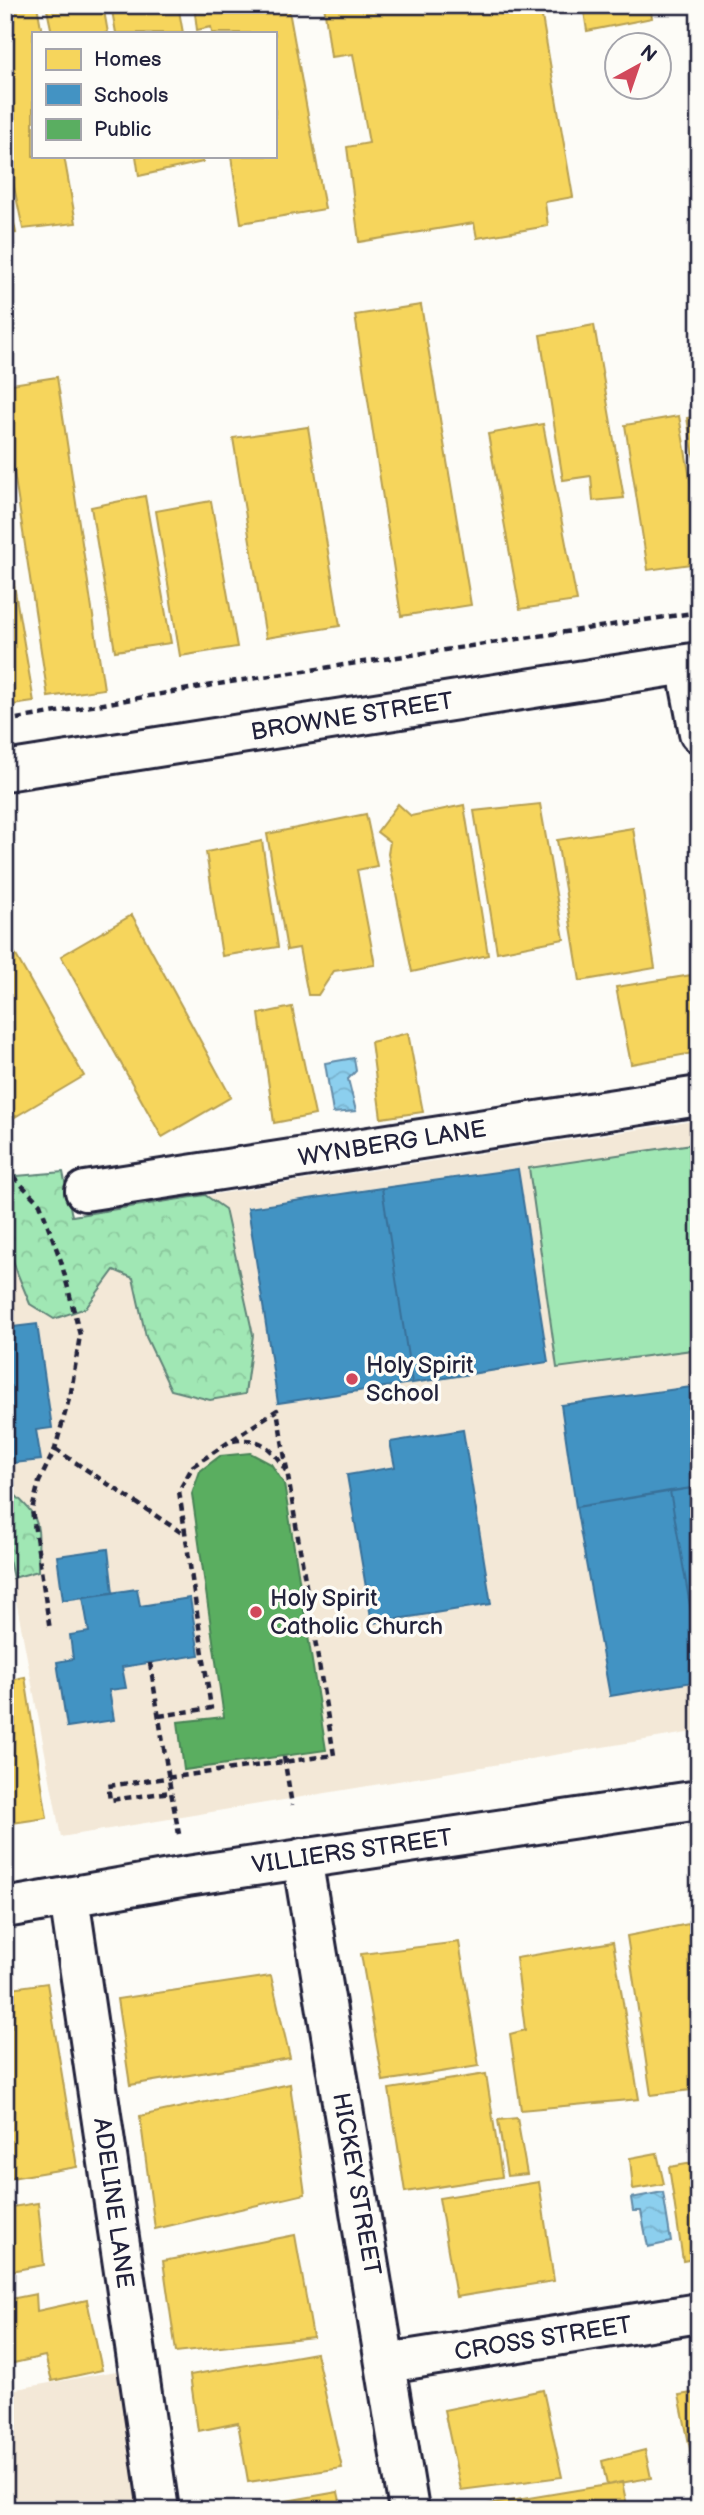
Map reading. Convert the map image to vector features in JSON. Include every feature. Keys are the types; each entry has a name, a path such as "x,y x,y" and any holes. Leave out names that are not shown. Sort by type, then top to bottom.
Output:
{"street":[{"path":"692,663 699,733"},
{"name":"BROWNE STREET","path":"5,771 692,663"},
{"name":"WYNBERG LANE","path":"85,1191 699,1096"},
{"name":"VILLIERS STREET","path":"5,1908 302,1858 699,1800"},
{"name":"HICKEY STREET","path":"302,1858 409,2510"},
{"name":"ADELINE LANE","path":"69,1897 159,2510"},
{"name":"CROSS STREET","path":"387,2363 699,2313"}],"path":[{"path":"5,721 230,682 699,612"},
{"path":"5,1168 40,1204 61,1261 80,1335 71,1392 55,1449 39,1482 32,1510 50,1630"},
{"path":"159,1716 211,1708 180,1490 192,1466 276,1410 334,1755 108,1786 110,1800 171,1792"},
{"path":"228,1442 249,1438 272,1448 287,1474"},
{"path":"55,1449 185,1535"},
{"path":"150,1662 187,1876"},
{"path":"284,1760 292,1805"}],"shaded area":[{"name":"Holy Spirit School","path":"699,1120 699,1731 61,1837 5,1542 5,1177 63,1172 73,1216"},
{"path":"122,2370 145,2510 5,2510 5,2391"}],"green space":[{"path":"699,1143 699,1349 557,1368 529,1168"},
{"path":"63,1172 72,1216 205,1195 225,1209 253,1335 245,1394 210,1400 171,1390 146,1337 133,1278 114,1270 86,1308 54,1319 30,1304 5,1237 5,1177"},
{"path":"5,1486 33,1515 38,1531 38,1571 13,1578 5,1542"}],"water":[{"path":"354,1058 356,1071 348,1079 356,1111 333,1113 325,1063"},
{"path":"663,2192 671,2242 648,2247 641,2211 633,2211 631,2198"}],"building: Homes":[{"path":"5,5 37,5 42,32 32,32 32,158 64,158 76,223 23,229 5,145"},
{"path":"46,5 103,5 108,32 52,32"},
{"path":"111,5 178,5 183,32 116,32"},
{"path":"194,5 288,5 325,209 241,223 231,158 276,158 276,32 212,32 211,27 197,30"},
{"path":"324,5 540,5 573,197 545,202 548,226 477,238 474,223 359,242 347,147 369,143 353,54 331,57"},
{"path":"583,5 650,5 652,18 587,31"},
{"path":"136,158 202,158 203,162 139,176"},
{"path":"5,178 16,233 5,234"},
{"path":"421,305 471,605 401,616 355,315"},
{"path":"594,325 624,498 593,501 591,476 563,480 540,335"},
{"path":"57,377 104,689 48,697 5,413 5,385"},
{"path":"679,416 699,529 699,563 648,570 625,425"},
{"path":"699,416 699,486 687,418"},
{"path":"543,424 577,601 520,609 488,434"},
{"path":"308,427 340,626 266,638 233,438"},
{"path":"145,496 171,643 115,651 91,507"},
{"path":"211,501 237,647 180,656 156,511"},
{"path":"5,556 9,556 34,702 5,706"},
{"path":"398,804 411,816 464,805 488,955 412,972 388,854 390,842 377,832"},
{"path":"540,804 564,939 497,952 474,811"},
{"path":"366,814 377,866 357,870 375,965 334,971 318,995 308,995 299,948 287,950 267,834"},
{"path":"633,828 655,968 580,981 557,840"},
{"path":"262,841 278,947 222,956 206,852"},
{"path":"132,915 231,1097 162,1137 61,956"},
{"path":"5,936 84,1076 15,1117 5,1100"},
{"path":"692,975 699,1018 699,1052 631,1064 616,987"},
{"path":"292,1007 315,1115 274,1123 259,1014"},
{"path":"408,1033 423,1112 381,1118 371,1042"},
{"path":"25,1677 47,1818 5,1824 5,1681"},
{"path":"699,1922 699,2089 651,2095 627,1936"},
{"path":"459,1942 479,2066 383,2081 361,1954"},
{"path":"613,1942 639,2099 521,2110 510,2034 525,2030 516,1958"},
{"path":"271,1976 290,2058 130,2085 117,1999"},
{"path":"47,1983 77,2167 5,2179 5,2030 12,2027 11,1988"},
{"path":"486,2074 502,2177 405,2192 389,2089"},
{"path":"290,2084 305,2194 155,2229 140,2116"},
{"path":"517,2118 527,2174 507,2176 498,2120"},
{"path":"657,2153 664,2184 633,2189 630,2158"},
{"path":"699,2162 699,2258 683,2261 669,2167"},
{"path":"539,2182 554,2281 456,2297 439,2198"},
{"path":"38,2203 44,2265 5,2272 5,2208"},
{"path":"295,2235 313,2337 176,2352 163,2261"},
{"path":"36,2294 37,2311 87,2300 102,2370 52,2381 45,2356 5,2365 5,2300"},
{"path":"316,2353 342,2468 248,2482 238,2423 198,2431 190,2375"},
{"path":"543,2390 562,2477 461,2490 444,2410"},
{"path":"699,2392 699,2458 692,2458 679,2395"},
{"path":"645,2450 651,2478 607,2485 602,2461"},
{"path":"622,2482 628,2510 474,2507 607,2485"},
{"path":"338,2492 342,2510 234,2510"}],"building: Schools":[{"path":"518,1169 548,1362 412,1383 382,1188"},
{"path":"382,1188 412,1383 278,1403 248,1208"},
{"path":"37,1324 52,1428 36,1430 41,1460 5,1464 5,1328"},
{"path":"699,1386 699,1487 576,1507 561,1405"},
{"path":"463,1430 491,1604 372,1623 347,1475 395,1467 390,1442"},
{"path":"699,1487 699,1495 691,1496 696,1544 699,1544 699,1633 695,1634 670,1491"},
{"path":"670,1491 695,1634 699,1633 699,1681 610,1696 576,1507"},
{"path":"108,1549 113,1593 63,1600 57,1556"},
{"path":"137,1589 140,1606 190,1598 199,1655 122,1667 126,1688 109,1690 114,1720 67,1727 57,1662 73,1659 70,1635 89,1632 83,1597"}],"building: Public":[{"name":"Holy Spirit Catholic Church","path":"250,1453 271,1464 284,1484 326,1750 184,1770 178,1722 224,1717 192,1494 200,1471 220,1456"}],"place":[{"name":"Holy Spirit School","path":"352,1379"},
{"name":"Holy Spirit Catholic Church","path":"256,1612"}]}
